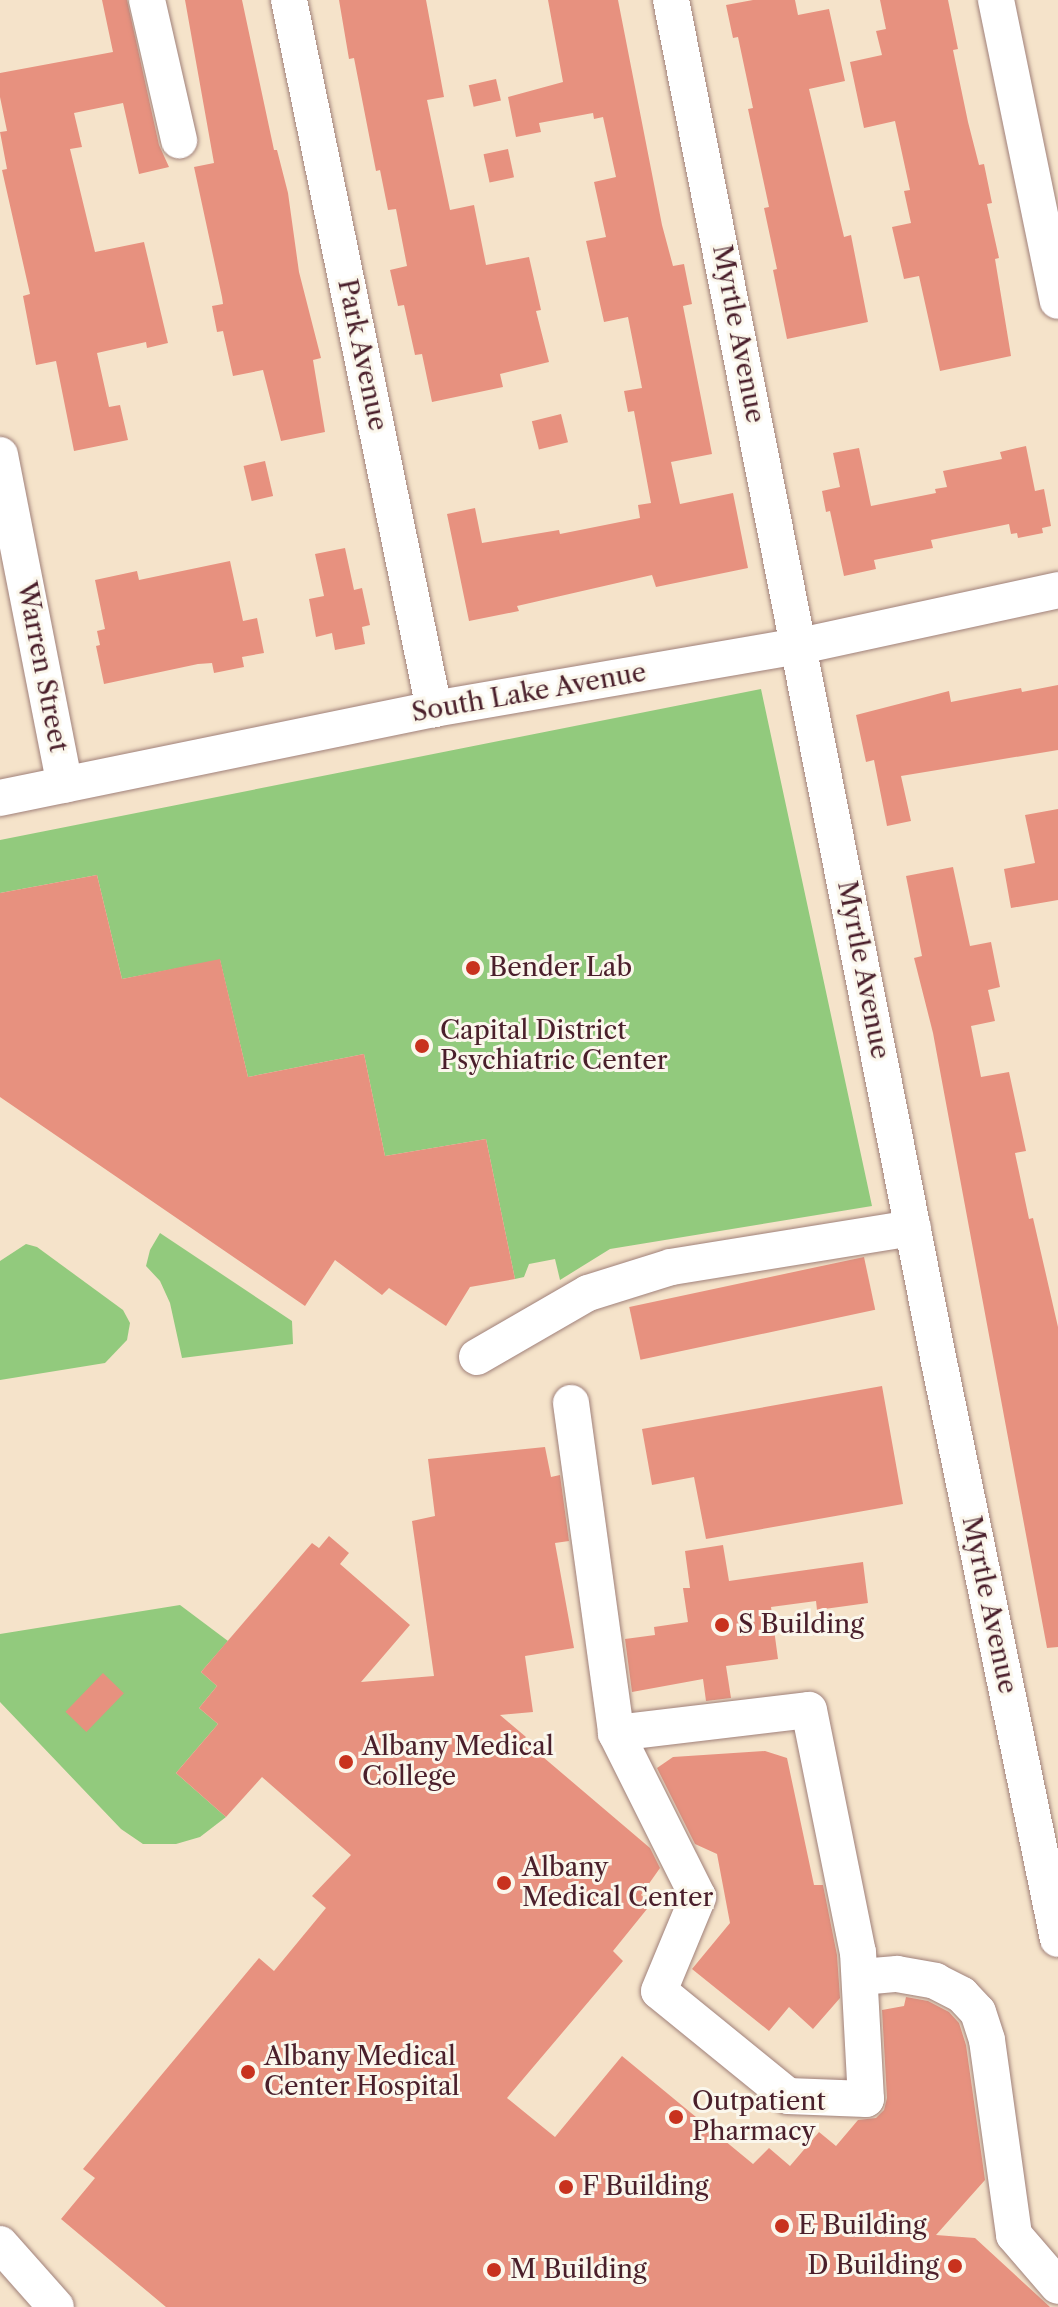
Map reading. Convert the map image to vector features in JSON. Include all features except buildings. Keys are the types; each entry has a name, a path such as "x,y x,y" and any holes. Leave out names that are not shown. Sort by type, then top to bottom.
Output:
{"street":[{"path":"147,0 179,140"},
{"name":"Park Avenue","path":"289,0 434,709"},
{"name":"Myrtle Avenue","path":"671,0 913,1228 1058,1939"},
{"path":"996,0 1058,301"},
{"name":"Warren Street","path":"0,455 65,785"},
{"name":"South Lake Avenue","path":"0,798 434,709 800,646 1058,590"},
{"path":"477,1357 588,1293 671,1267 913,1228"},
{"path":"571,1403 616,1733 698,1897 659,1991 788,2096 866,2099 861,1977 809,1710 616,1733"},
{"path":"861,1977 897,1974 935,1981 962,1995 978,2012 987,2040 1014,2235 1058,2286"},
{"path":"0,2244 56,2307"}],"green space":[{"path":"761,689 872,1206 610,1249 560,1280 555,1259 529,1264 524,1277 515,1279 486,1139 385,1156 364,1054 248,1077 220,960 122,979 97,875 0,893 0,840"},
{"path":"160,1233 292,1321 293,1344 182,1358 170,1303 160,1281 146,1266 150,1250"},
{"path":"26,1244 37,1247 123,1310 130,1323 127,1340 105,1363 0,1380 0,1261"},
{"path":"180,1605 228,1641 201,1672 217,1686 199,1708 218,1724 176,1773 226,1817 200,1837 176,1844 143,1844 121,1829 0,1702 0,1634"}],"place":[{"name":"Bender Lab","path":"473,968"},
{"name":"Capital District Psychiatric Center","path":"422,1046"},
{"name":"S Building","path":"722,1625"},
{"name":"Albany Medical College","path":"346,1762"},
{"name":"Albany Medical Center","path":"504,1883"},
{"name":"Albany Medical Center Hospital","path":"248,2072"},
{"name":"Outpatient Pharmacy","path":"676,2117"},
{"name":"F Building","path":"566,2187"},
{"name":"E Building","path":"782,2226"},
{"name":"D Building","path":"955,2266"},
{"name":"M Building","path":"494,2270"}]}
